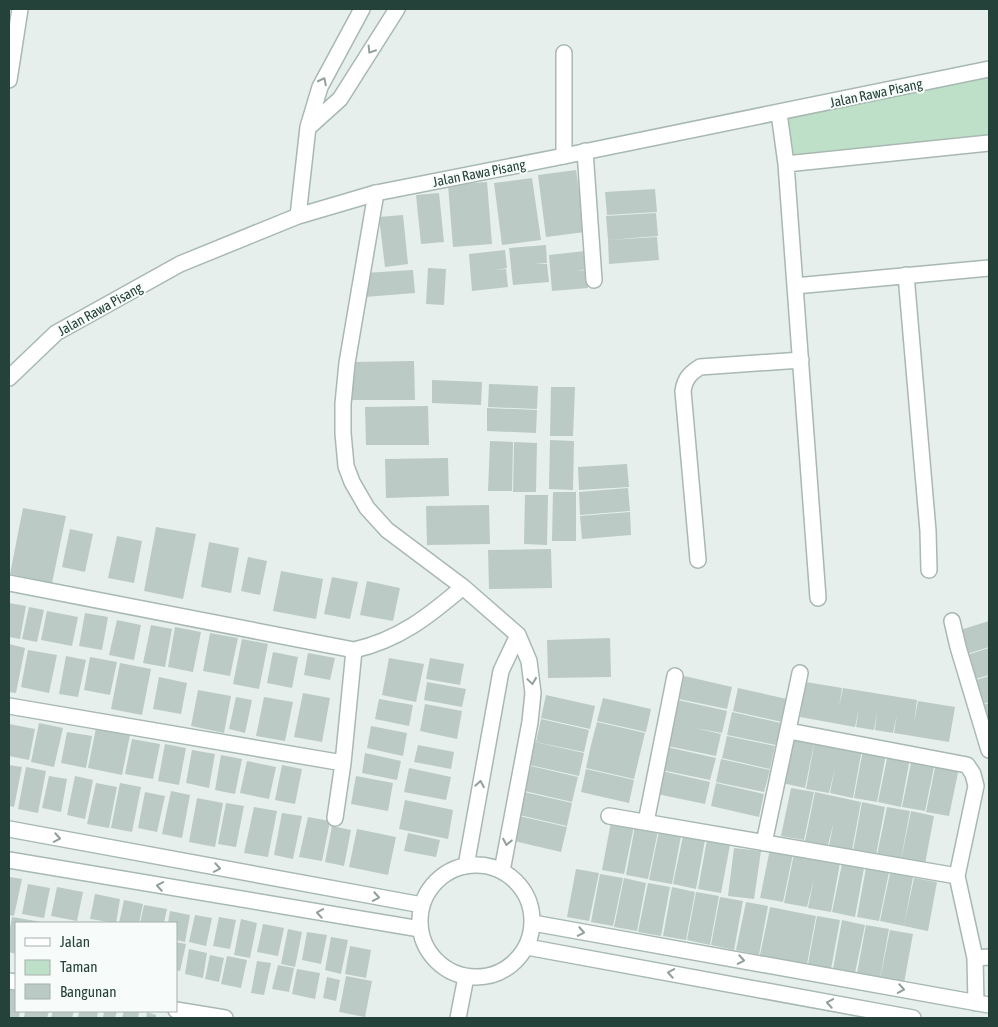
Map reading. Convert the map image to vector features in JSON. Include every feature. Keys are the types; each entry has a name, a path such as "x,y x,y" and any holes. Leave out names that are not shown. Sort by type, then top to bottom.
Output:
{"street":[{"path":"9,80 20,9"},
{"path":"298,216 308,128 320,87 362,9"},
{"path":"308,128 340,99 397,9"},
{"path":"564,53 564,156"},
{"name":"Jalan Rawa Pisang","path":"9,378 56,333 180,264 298,216 376,192 585,152 989,69"},
{"path":"779,112 786,164 818,598"},
{"path":"786,164 989,142"},
{"path":"585,152 594,280"},
{"path":"376,192 347,363 343,404 346,466 352,482 367,508 387,530 463,588 518,635 529,662 533,693 530,722 502,871"},
{"path":"795,286 989,268"},
{"path":"906,275 928,531 929,570"},
{"path":"698,560 683,392 685,380 700,367 801,360"},
{"path":"9,583 354,650 375,645 405,631 431,614 463,588"},
{"path":"952,621 989,750"},
{"path":"466,866 501,671 518,635"},
{"path":"335,818 343,763 354,650"},
{"path":"764,843 800,674"},
{"path":"646,822 675,676"},
{"path":"9,706 343,763"},
{"path":"533,923 983,1004 982,958 957,876 976,786 973,774 966,765 789,731"},
{"path":"609,816 957,876"},
{"path":"9,829 422,905"},
{"path":"9,860 420,929"},
{"path":"466,866 484,866 502,871 519,884 529,902 533,923 527,947 512,966 490,976 466,977 449,971 435,961 425,946 420,929 419,917 428,891 438,879 451,871 466,866"},
{"path":"527,947 913,1018"},
{"path":"458,1018 466,977"},
{"path":"178,1010 225,1018"}],"green space":[{"path":"989,69 989,143 786,164 779,113"}],"building":[{"path":"576,170 585,232 546,237 538,175"},
{"path":"532,178 541,240 502,245 494,183"},
{"path":"487,182 492,244 453,247 448,185"},
{"path":"655,189 657,212 607,215 605,192"},
{"path":"439,193 444,242 421,244 416,195"},
{"path":"656,213 658,236 608,240 606,216"},
{"path":"403,215 408,264 385,267 379,217"},
{"path":"657,237 659,260 609,264 608,240"},
{"path":"546,245 547,263 534,264 547,264 549,282 513,285 509,248"},
{"path":"505,250 507,268 496,270 506,269 508,287 472,291 469,254"},
{"path":"585,251 587,269 576,271 586,270 588,288 552,291 549,255"},
{"path":"428,268 446,269 444,305 426,304"},
{"path":"413,270 415,293 365,297 364,273"},
{"path":"414,361 415,400 352,400 351,362"},
{"path":"432,380 482,382 481,405 432,403"},
{"path":"489,384 538,386 537,409 488,407"},
{"path":"551,387 575,387 573,436 550,436"},
{"path":"428,406 429,445 366,445 365,407"},
{"path":"487,408 537,410 536,433 487,431"},
{"path":"550,440 574,441 573,490 549,489"},
{"path":"490,441 513,442 512,491 488,491"},
{"path":"514,442 537,443 536,492 513,492"},
{"path":"448,458 449,496 386,498 385,459"},
{"path":"627,464 629,487 579,490 578,467"},
{"path":"628,488 630,511 580,515 579,492"},
{"path":"553,492 576,492 576,541 552,541"},
{"path":"525,495 548,495 547,545 524,544"},
{"path":"489,505 490,544 427,545 426,506"},
{"path":"23,508 66,516 52,583 10,574"},
{"path":"630,512 631,535 582,539 580,516"},
{"path":"156,527 196,534 183,599 144,591"},
{"path":"70,529 93,534 85,572 62,567"},
{"path":"117,536 142,541 134,583 108,578"},
{"path":"209,542 239,548 231,593 201,587"},
{"path":"551,549 552,588 489,589 488,550"},
{"path":"248,557 267,561 260,595 241,591"},
{"path":"281,571 323,579 316,619 273,611"},
{"path":"332,577 358,582 350,619 324,614"},
{"path":"367,581 400,588 393,621 360,615"},
{"path":"9,603 26,606 20,639 9,637"},
{"path":"29,607 44,610 37,642 22,639"},
{"path":"47,611 78,617 72,646 41,640"},
{"path":"85,613 108,617 102,650 79,646"},
{"path":"117,620 141,625 134,660 109,655"},
{"path":"989,621 989,647 967,654 960,630"},
{"path":"151,625 172,629 165,667 143,663"},
{"path":"175,627 201,632 193,672 168,667"},
{"path":"210,633 238,638 230,676 203,671"},
{"path":"610,638 611,677 548,678 547,640"},
{"path":"242,639 268,644 259,689 233,684"},
{"path":"9,644 25,648 16,693 9,692"},
{"path":"989,648 989,675 975,679 967,655"},
{"path":"28,650 57,655 49,693 21,687"},
{"path":"273,652 298,657 292,688 267,683"},
{"path":"308,653 335,658 330,680 304,675"},
{"path":"66,656 86,660 78,697 59,694"},
{"path":"90,657 117,662 110,695 84,690"},
{"path":"389,658 424,664 416,702 382,695"},
{"path":"430,658 464,664 460,685 426,679"},
{"path":"120,663 151,669 142,715 111,709"},
{"path":"684,676 732,687 727,709 679,699"},
{"path":"989,676 989,702 983,704 976,680"},
{"path":"159,677 187,683 181,714 153,709"},
{"path":"427,682 466,689 462,707 424,700"},
{"path":"806,682 842,688 839,707 843,688 917,700 914,723 918,701 955,707 949,742 894,733 897,714 893,733 875,730 877,712 874,730 856,727 859,708 855,727 800,717"},
{"path":"738,688 787,699 782,722 733,711"},
{"path":"198,690 231,696 224,733 191,726"},
{"path":"303,693 330,698 322,742 294,737"},
{"path":"546,695 595,706 590,729 541,718"},
{"path":"236,697 252,700 245,733 229,729"},
{"path":"264,697 293,702 285,741 256,736"},
{"path":"603,698 651,709 646,732 597,721"},
{"path":"379,699 413,705 409,726 375,719"},
{"path":"678,700 727,711 722,733 695,728 721,734 716,756 668,746"},
{"path":"989,703 989,723 983,705"},
{"path":"425,704 462,711 457,739 420,731"},
{"path":"732,712 781,723 776,745 727,735"},
{"path":"541,719 589,730 584,752 536,742"},
{"path":"597,722 645,733 634,779 586,768"},
{"path":"39,723 63,728 54,767 31,762"},
{"path":"9,724 35,729 29,760 9,756"},
{"path":"371,726 407,733 403,756 367,748"},
{"path":"96,728 130,735 122,775 88,768"},
{"path":"67,732 92,736 86,768 61,763"},
{"path":"791,735 815,739 805,788 782,783"},
{"path":"727,736 775,746 770,769 722,758"},
{"path":"132,739 160,744 153,779 125,774"},
{"path":"815,740 862,749 853,798 830,793 835,768 829,793 806,789"},
{"path":"535,742 584,753 579,776 530,765"},
{"path":"165,744 186,748 179,785 158,781"},
{"path":"418,745 454,752 451,769 414,762"},
{"path":"667,747 716,758 710,780 662,770"},
{"path":"192,750 215,754 209,788 186,783"},
{"path":"863,750 886,754 877,802 854,798"},
{"path":"365,753 401,761 397,780 362,773"},
{"path":"888,754 910,758 901,807 878,802"},
{"path":"221,755 242,759 235,794 215,790"},
{"path":"912,758 935,762 925,811 902,807"},
{"path":"721,759 770,770 764,792 716,782"},
{"path":"247,761 276,767 269,799 240,793"},
{"path":"936,763 959,768 949,816 926,812"},
{"path":"9,765 22,767 14,807 9,806"},
{"path":"282,765 302,769 295,804 275,800"},
{"path":"531,766 578,777 572,802 525,791"},
{"path":"26,767 46,771 38,813 18,809"},
{"path":"409,768 451,777 446,800 404,792"},
{"path":"586,769 634,780 629,803 581,792"},
{"path":"662,771 710,782 705,804 657,794"},
{"path":"49,776 67,779 61,812 42,808"},
{"path":"75,776 93,780 85,819 67,815"},
{"path":"356,776 393,783 388,811 351,804"},
{"path":"96,783 117,787 109,828 87,824"},
{"path":"120,783 141,787 132,832 111,828"},
{"path":"716,783 764,794 759,817 711,806"},
{"path":"791,788 814,792 804,840 781,836"},
{"path":"171,791 190,795 182,838 162,834"},
{"path":"145,792 165,796 157,832 138,828"},
{"path":"524,792 572,803 567,826 519,815"},
{"path":"815,792 861,802 852,850 829,846 834,821 828,845 805,841"},
{"path":"197,798 223,803 215,847 189,842"},
{"path":"405,800 453,810 448,839 399,829"},
{"path":"862,802 885,807 876,855 853,851"},
{"path":"226,803 244,806 236,847 218,844"},
{"path":"254,807 277,811 268,857 244,853"},
{"path":"887,807 910,811 901,859 877,855"},
{"path":"911,811 934,816 925,864 901,860"},
{"path":"282,813 302,816 293,859 274,855"},
{"path":"519,816 567,827 561,852 514,841"},
{"path":"308,817 330,821 322,861 299,857"},
{"path":"611,822 634,826 624,874 602,870"},
{"path":"332,826 351,830 344,866 325,862"},
{"path":"635,826 658,831 648,879 626,875"},
{"path":"357,829 396,837 388,875 349,867"},
{"path":"659,831 681,836 672,884 649,880"},
{"path":"408,833 440,840 436,857 404,851"},
{"path":"683,836 705,840 696,889 673,884"},
{"path":"707,840 730,845 721,893 698,889"},
{"path":"734,848 761,851 754,899 728,896"},
{"path":"770,849 793,854 783,902 760,898"},
{"path":"794,854 840,863 831,912 808,908 814,878 807,907 784,903"},
{"path":"842,864 864,868 855,917 832,912"},
{"path":"866,868 889,872 879,921 857,917"},
{"path":"576,869 599,873 589,921 567,917"},
{"path":"890,873 913,877 904,926 880,921"},
{"path":"600,874 623,878 613,926 591,922"},
{"path":"10,877 22,879 14,916 9,915"},
{"path":"624,878 646,883 637,931 614,927"},
{"path":"914,878 937,882 928,931 904,926"},
{"path":"648,883 670,887 661,936 638,932"},
{"path":"28,884 50,888 44,918 22,914"},
{"path":"57,887 83,892 77,921 51,916"},
{"path":"672,887 695,892 686,940 663,936"},
{"path":"696,892 719,896 710,945 687,940"},
{"path":"95,894 120,899 116,922 90,919"},
{"path":"720,897 743,901 734,950 711,945"},
{"path":"124,900 143,904 139,922 119,922"},
{"path":"746,902 768,906 759,955 736,950"},
{"path":"144,905 167,909 164,922 140,922"},
{"path":"770,907 816,916 807,964 760,955"},
{"path":"170,911 190,915 185,942 178,940 178,922 168,922"},
{"path":"195,915 212,918 206,946 189,942"},
{"path":"817,916 840,920 831,969 808,964"},
{"path":"12,917 42,922 15,922 15,954 9,952 9,934"},
{"path":"219,917 236,920 230,949 213,946"},
{"path":"241,919 257,923 250,958 234,955"},
{"path":"842,920 865,925 855,973 833,969"},
{"path":"263,924 284,928 278,956 257,952"},
{"path":"866,925 889,929 880,978 857,973"},
{"path":"288,929 302,932 295,967 281,964"},
{"path":"890,930 913,934 904,983 880,979"},
{"path":"307,932 327,935 321,964 302,960"},
{"path":"331,937 348,940 341,974 325,970"},
{"path":"178,942 186,944 180,971 178,970"},
{"path":"350,946 371,950 366,978 345,974"},
{"path":"189,949 207,953 203,978 185,974"},
{"path":"210,955 224,958 219,982 205,979"},
{"path":"227,956 247,960 241,988 221,984"},
{"path":"257,961 271,963 264,995 251,993"},
{"path":"278,965 294,968 289,992 272,989"},
{"path":"297,969 320,973 315,999 292,994"},
{"path":"346,976 372,981 365,1017 339,1012"},
{"path":"327,977 340,980 336,1001 323,998"},
{"path":"9,990 15,991 15,1012 20,1012 19,1018 9,1018"},
{"path":"25,1012 49,1012 47,1018 24,1018"},
{"path":"53,1012 74,1012 72,1018 51,1018"},
{"path":"79,1012 98,1012 97,1018 78,1018"},
{"path":"104,1012 117,1012 115,1018 103,1018"},
{"path":"124,1012 139,1012 138,1018 122,1018"},
{"path":"147,1012 156,1015 156,1018 146,1018"}]}
